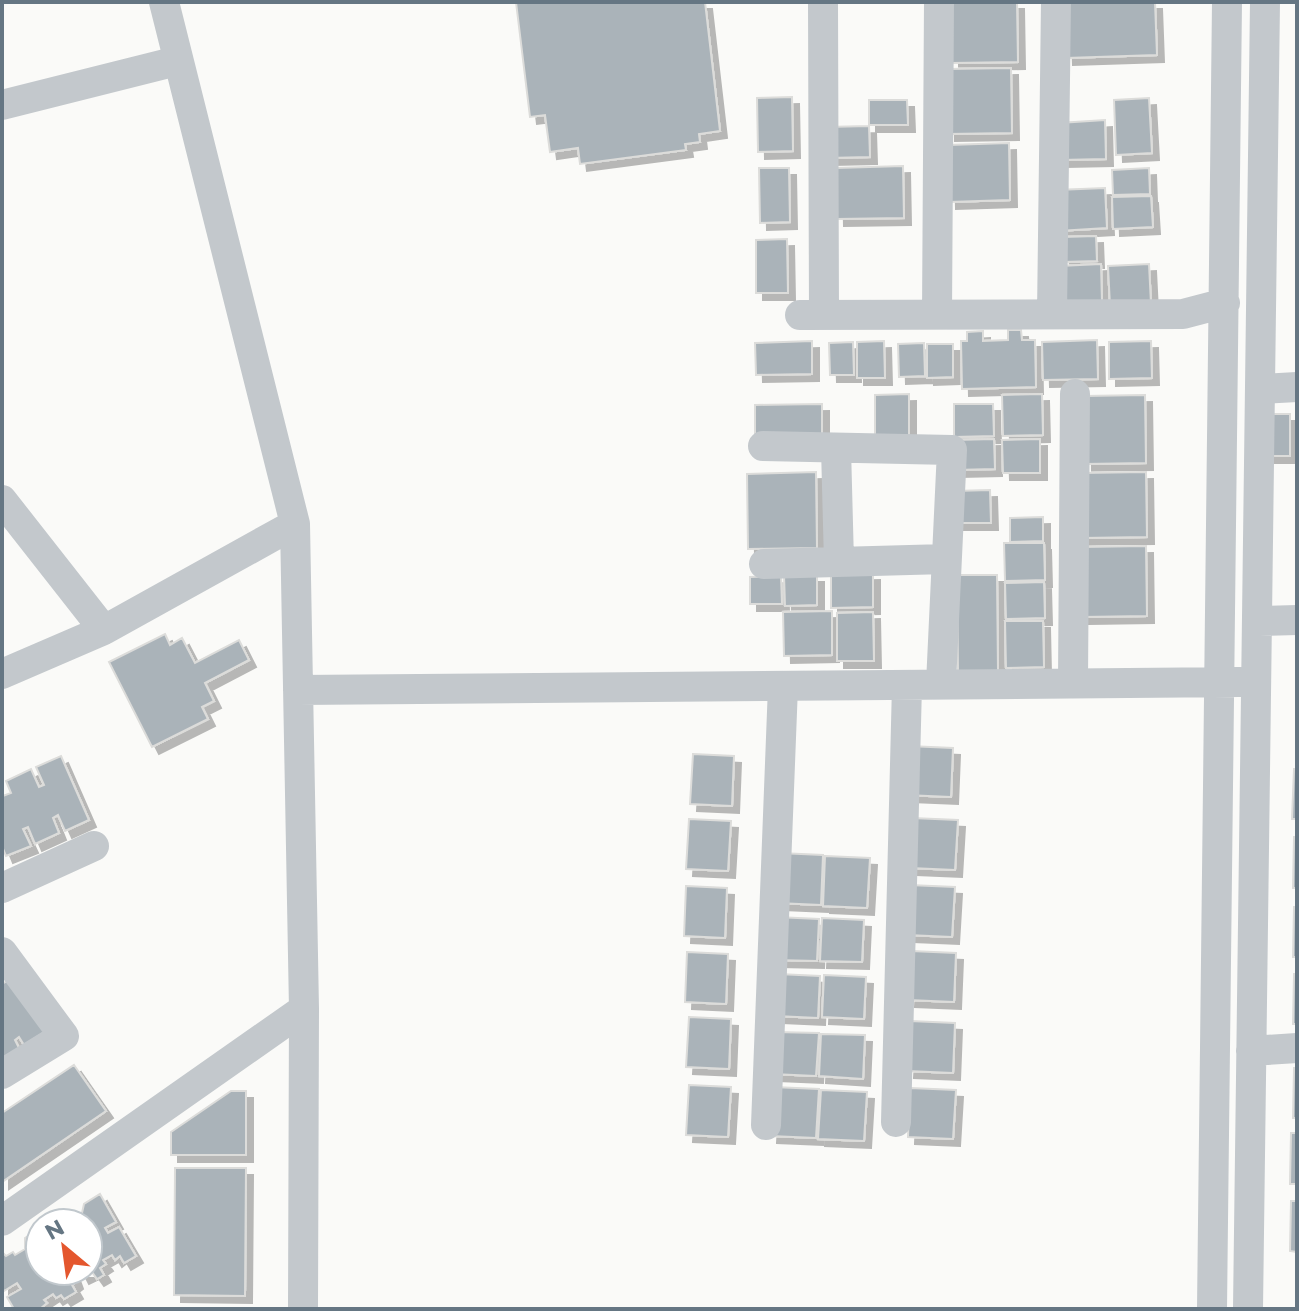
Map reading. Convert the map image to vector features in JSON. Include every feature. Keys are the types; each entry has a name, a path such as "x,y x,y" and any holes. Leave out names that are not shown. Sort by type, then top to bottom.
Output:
{"street":[{"path":"164,2 295,524 304,1009 303,1309"},
{"path":"823,2 812,315 1183,314 1225,303"},
{"path":"937,314 939,2"},
{"path":"1052,314 1056,2"},
{"path":"1212,1309 1227,2"},
{"path":"1248,1309 1265,2"},
{"path":"2,105 177,61"},
{"path":"1261,389 1297,387"},
{"path":"1073,682 1075,394"},
{"path":"763,446 952,450 941,684"},
{"path":"836,448 839,562"},
{"path":"2,500 104,630"},
{"path":"2,674 104,630 295,524"},
{"path":"764,564 946,559"},
{"path":"1259,621 1297,620"},
{"path":"298,690 1258,681"},
{"path":"896,1122 907,685"},
{"path":"766,1125 783,686"},
{"path":"2,888 94,846"},
{"path":"2,952 64,1036 2,1074"},
{"path":"2,1221 304,1009"},
{"path":"1251,1051 1297,1048"}],"building":[{"path":"516,2 705,2 720,131 699,134 700,142 685,144 686,150 580,164 578,148 550,152 545,115 530,117"},
{"path":"952,2 1017,2 1018,62 952,63"},
{"path":"1064,2 1155,2 1157,55 1066,58"},
{"path":"1011,68 1012,133 948,134 947,69"},
{"path":"792,97 793,151 758,152 757,98"},
{"path":"1149,98 1152,153 1116,155 1114,100"},
{"path":"869,100 907,100 908,125 869,125"},
{"path":"1105,120 1106,159 1060,160 1059,123"},
{"path":"869,126 870,157 827,158 826,127"},
{"path":"1009,143 1010,200 949,202 948,145"},
{"path":"903,166 904,218 837,219 836,168"},
{"path":"759,168 789,168 790,222 760,223"},
{"path":"1149,168 1150,194 1113,195 1112,170"},
{"path":"1105,188 1107,228 1058,231 1056,190"},
{"path":"1151,196 1153,227 1113,229 1112,197"},
{"path":"1096,236 1097,261 1063,262 1062,237"},
{"path":"787,239 788,293 756,293 756,240"},
{"path":"1101,264 1102,302 1060,304 1059,266"},
{"path":"1149,264 1151,304 1110,306 1108,266"},
{"path":"1008,330 1021,330 1022,340 1035,340 1036,387 962,389 961,341 967,341 967,332 983,331 983,341 1008,340"},
{"path":"1097,340 1098,379 1043,380 1042,342"},
{"path":"812,341 812,374 756,375 755,343"},
{"path":"884,341 885,378 857,378 857,342"},
{"path":"1151,341 1152,378 1109,379 1109,342"},
{"path":"853,342 854,375 830,375 829,343"},
{"path":"924,343 925,376 899,377 898,344"},
{"path":"927,344 953,344 953,377 927,378"},
{"path":"909,394 909,438 875,438 875,395"},
{"path":"1042,394 1043,435 1003,436 1002,395"},
{"path":"1145,395 1146,463 1085,464 1084,396"},
{"path":"822,404 822,444 755,446 755,405"},
{"path":"954,404 993,404 994,436 954,437"},
{"path":"1268,414 1290,414 1290,456 1267,456"},
{"path":"994,439 995,469 954,470 953,440"},
{"path":"1040,439 1040,473 1003,473 1002,440"},
{"path":"816,472 817,548 748,549 747,474"},
{"path":"1146,472 1147,537 1082,538 1081,473"},
{"path":"990,490 991,523 954,523 954,491"},
{"path":"1043,517 1043,541 1010,542 1010,518"},
{"path":"1004,543 1044,543 1045,580 1005,581"},
{"path":"1146,546 1147,616 1082,617 1081,547"},
{"path":"873,573 873,607 831,608 831,574"},
{"path":"784,575 817,575 817,605 785,606"},
{"path":"957,575 997,575 998,671 958,671"},
{"path":"781,576 782,604 750,604 750,577"},
{"path":"1044,582 1045,618 1006,619 1005,583"},
{"path":"832,611 832,655 784,656 783,612"},
{"path":"873,612 874,661 837,661 837,613"},
{"path":"1005,621 1043,621 1044,667 1006,668"},
{"path":"165,634 170,645 182,638 195,663 239,640 249,660 205,683 214,701 202,707 208,719 152,747 109,662"},
{"path":"908,746 953,748 951,797 905,795"},
{"path":"693,754 734,756 732,806 690,804"},
{"path":"61,756 89,820 65,831 58,815 53,818 59,833 35,844 28,827 23,829 31,846 6,856 2,846 2,793 3,796 11,793 6,781 31,769 39,787 44,785 36,767"},
{"path":"1294,769 1297,769 1297,819 1292,819"},
{"path":"912,818 958,820 955,870 910,868"},
{"path":"689,819 731,821 728,871 686,869"},
{"path":"1294,837 1297,837 1297,888 1293,888"},
{"path":"779,853 823,855 821,905 777,903"},
{"path":"825,856 870,858 867,908 823,906"},
{"path":"909,885 955,887 952,937 907,935"},
{"path":"686,886 727,888 725,938 684,936"},
{"path":"1294,907 1297,907 1297,957 1293,957"},
{"path":"776,917 819,919 817,961 774,960"},
{"path":"822,918 864,920 862,962 820,961"},
{"path":"911,951 956,953 954,1002 908,1000"},
{"path":"687,952 728,954 726,1004 685,1002"},
{"path":"778,974 820,976 818,1018 776,1016"},
{"path":"1294,974 1297,974 1297,1024 1293,1024"},
{"path":"824,975 866,977 864,1019 822,1017"},
{"path":"12,978 46,1031 24,1045 19,1037 15,1040 19,1048 2,1059 2,984"},
{"path":"689,1017 731,1019 729,1069 686,1067"},
{"path":"910,1021 955,1023 953,1073 907,1071"},
{"path":"775,1032 819,1033 816,1076 772,1074"},
{"path":"821,1034 865,1035 863,1079 819,1076"},
{"path":"74,1065 106,1111 2,1182 2,1113"},
{"path":"1294,1068 1297,1068 1297,1118 1293,1118"},
{"path":"689,1085 731,1087 728,1137 686,1135"},
{"path":"773,1087 819,1089 816,1138 770,1136"},
{"path":"910,1088 956,1090 953,1139 908,1137"},
{"path":"821,1090 867,1092 864,1141 818,1139"},
{"path":"231,1091 246,1091 246,1155 171,1155 171,1132"},
{"path":"1291,1133 1297,1133 1297,1184 1290,1184"},
{"path":"175,1168 246,1168 245,1296 174,1295"},
{"path":"100,1194 116,1222 105,1228 108,1233 119,1227 136,1256 124,1263 120,1256 115,1260 112,1255 104,1259 104,1207 83,1207"},
{"path":"1291,1201 1297,1201 1297,1252 1290,1251"},
{"path":"24,1250 24,1287 73,1287 76,1292 64,1299 61,1295 56,1298 53,1294 44,1300 47,1303 40,1309 14,1309 7,1297 21,1289 17,1283 4,1291 2,1288 2,1252 6,1256 13,1252 15,1255"}]}
